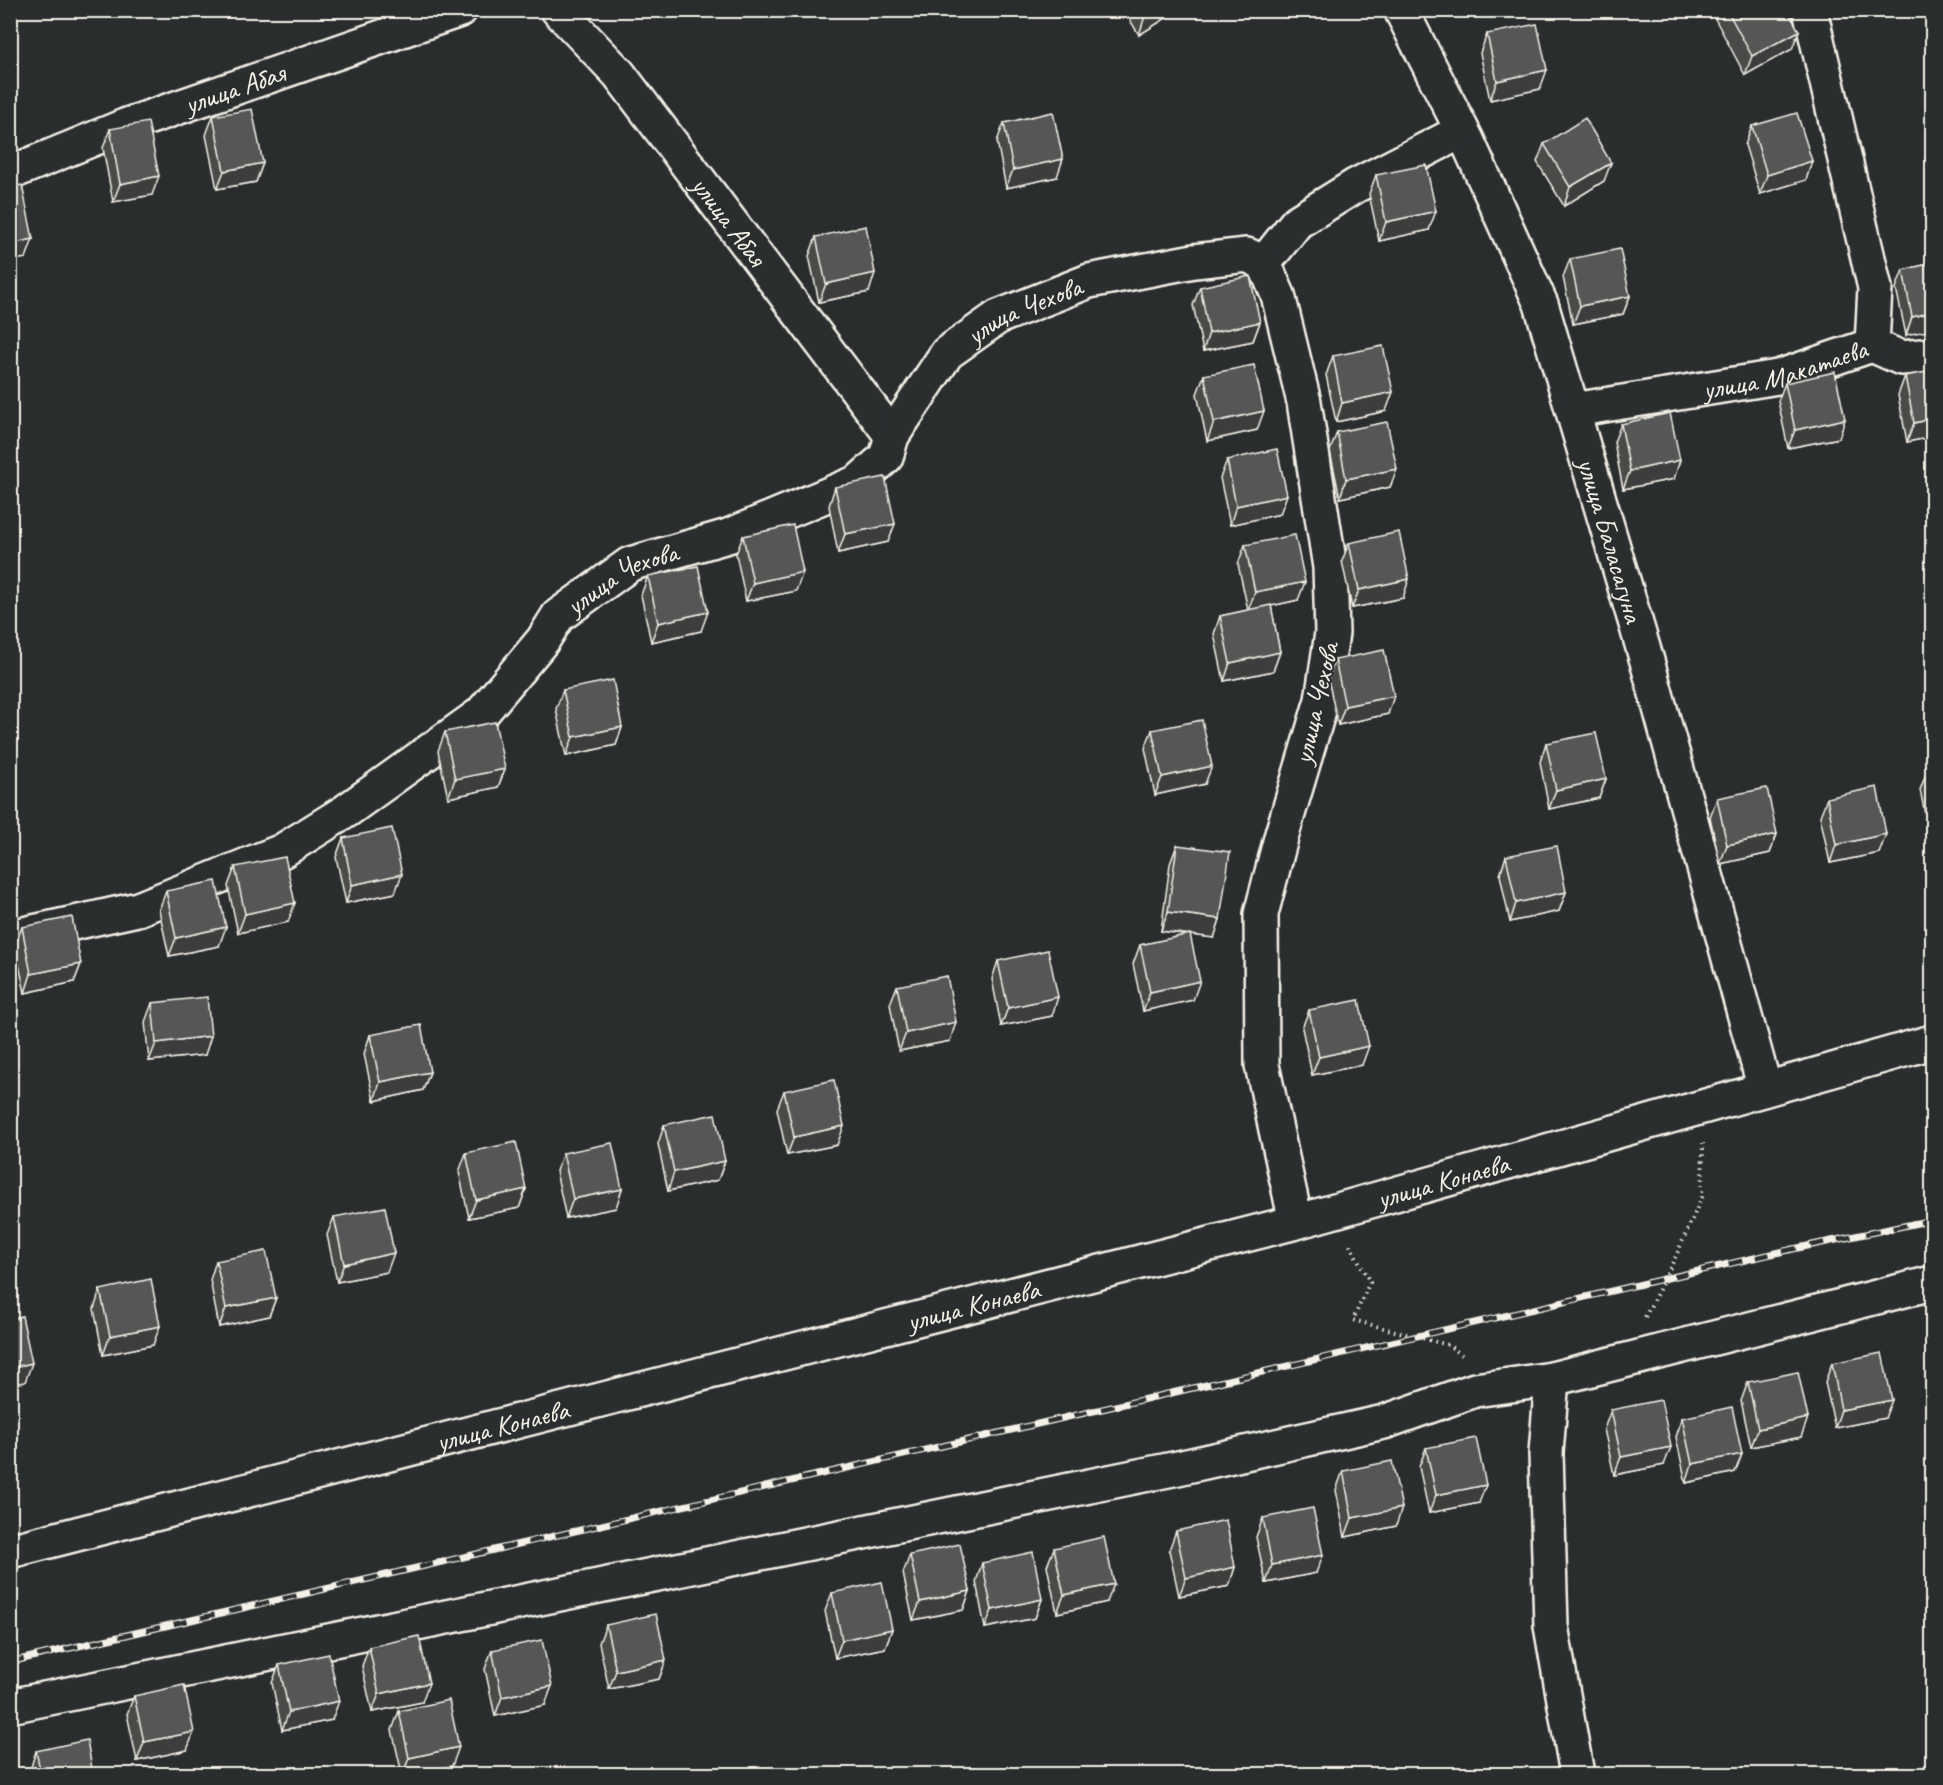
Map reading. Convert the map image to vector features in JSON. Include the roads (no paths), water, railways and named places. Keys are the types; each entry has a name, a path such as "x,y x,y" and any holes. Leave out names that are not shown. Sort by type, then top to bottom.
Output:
{"street":[{"name":"улица Абая","path":"10,172 127,125 460,10"},
{"name":"улица Абая","path":"558,10 619,74 892,436"},
{"name":"улица Баласагуна","path":"1401,10 1462,130 1541,304 1647,661 1765,1089"},
{"name":"улица Макатаева","path":"1573,410 1778,377 1872,345 1875,288 1810,10"},
{"path":"1264,263 1297,222 1356,186 1462,130"},
{"name":"улица Чехова","path":"10,937 138,909 282,851 346,811 481,714 543,640 558,616 630,564 728,536 858,482 886,457 892,436 948,353 998,317 1089,281 1194,261 1247,255 1264,263 1278,295 1304,402 1330,567 1332,622 1322,700 1261,914 1262,1065 1308,1218"},
{"path":"1872,345 1902,358 1932,355"},
{"name":"улица Конаева","path":"10,1551 1308,1218 1932,1042"},
{"path":"10,1706 1178,1468 1384,1422 1475,1390 1552,1379 1932,1283"},
{"path":"1552,1379 1546,1453 1551,1626 1577,1774"}],"railway":[{"path":"10,1662 1793,1249 1932,1220"}]}
